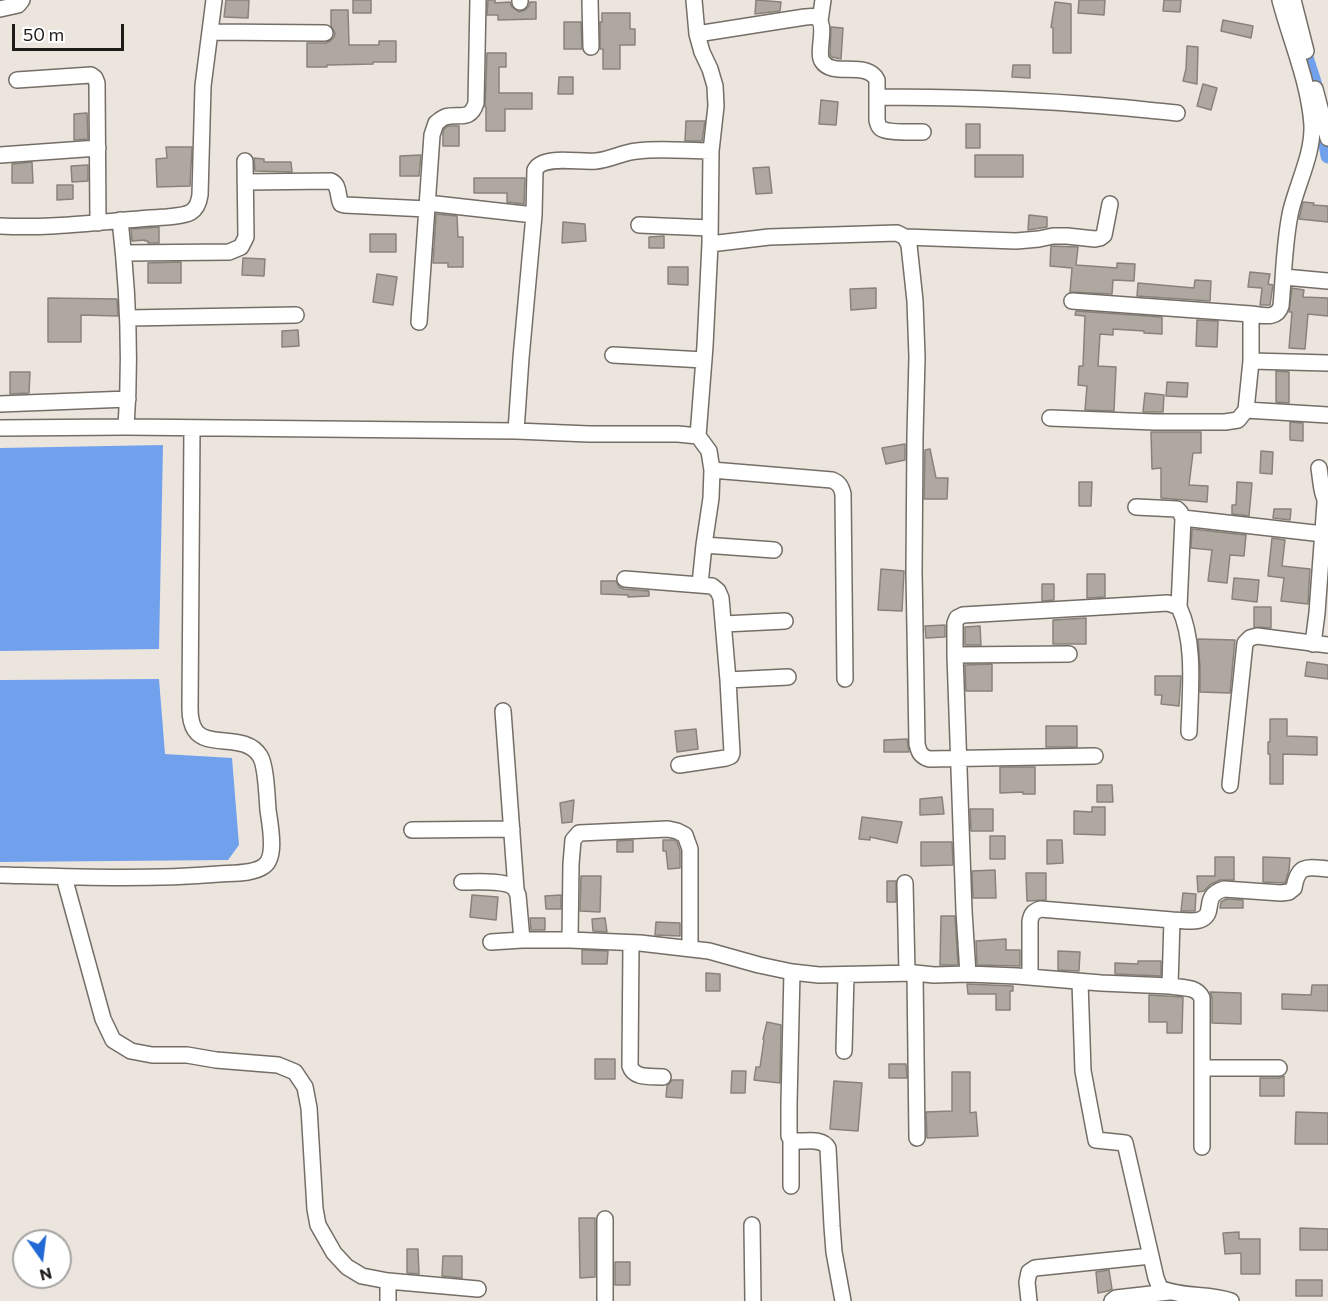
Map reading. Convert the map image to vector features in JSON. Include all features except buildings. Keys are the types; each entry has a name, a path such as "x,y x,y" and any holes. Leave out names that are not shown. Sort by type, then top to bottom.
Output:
{"street":[{"path":"0,9 18,5 22,0"},
{"path":"0,226 61,226 183,215 194,211 199,204 200,195 203,86 214,0"},
{"path":"418,322 432,135 436,123 445,117 467,116 474,111 478,0"},
{"path":"590,0 591,47"},
{"path":"694,0 697,34 715,86 716,106 711,151 710,243 698,436 709,451 712,470 711,498 700,584"},
{"path":"823,0 820,21 822,62 834,68 868,71 874,74 877,80 877,120 882,129 922,132"},
{"path":"1072,301 1269,315 1276,315 1280,311 1287,233 1310,148 1312,127 1308,92 1280,0"},
{"path":"1293,0 1328,138"},
{"path":"697,34 805,17 814,17 820,21"},
{"path":"211,32 325,33"},
{"path":"17,80 91,75 95,78 97,82 98,223"},
{"path":"877,97 1025,100 1177,113"},
{"path":"0,155 98,148"},
{"path":"516,431 534,215 535,171 538,165 543,162 592,162 634,151 711,151"},
{"path":"124,253 229,252 241,247 246,237 244,161"},
{"path":"245,182 331,181 337,187 341,204 345,205 427,206 534,215"},
{"path":"710,243 769,237 897,233 905,237 1016,241 1053,236 1095,239 1104,235 1110,204"},
{"path":"120,220 128,318 126,427"},
{"path":"639,225 710,228"},
{"path":"905,237 909,245 915,300 917,357 914,561 919,752 928,759 1095,756"},
{"path":"1284,277 1328,281"},
{"path":"1050,418 1125,422 1238,420 1246,410 1251,361 1251,314"},
{"path":"128,318 296,315"},
{"path":"613,355 704,360"},
{"path":"1251,361 1328,363"},
{"path":"0,404 128,399"},
{"path":"1246,410 1328,415"},
{"path":"0,428 516,431 698,436"},
{"path":"0,875 181,877 246,872 263,867 270,859 271,833 261,757 251,746 239,742 204,738 195,732 191,722 192,428"},
{"path":"1230,785 1245,643 1257,636 1320,644 1317,613 1327,504 1319,468"},
{"path":"712,470 832,480 841,487 843,494 845,679"},
{"path":"1136,507 1177,509 1183,518 1179,607 1185,618 1188,634 1189,732"},
{"path":"1183,518 1323,534"},
{"path":"704,545 774,550"},
{"path":"625,579 712,586 721,598 729,680 731,756 679,765"},
{"path":"968,974 955,655 957,618 963,615 1168,603 1179,607"},
{"path":"724,624 785,621"},
{"path":"955,655 1069,654"},
{"path":"729,680 788,677"},
{"path":"503,711 522,940"},
{"path":"411,830 512,829"},
{"path":"570,940 573,840 579,833 668,829 685,835 690,849 690,949"},
{"path":"1030,977 1031,915 1040,909 1197,920 1208,914 1211,897 1216,891 1224,889 1289,892 1294,888 1296,875 1303,869 1328,868"},
{"path":"64,877 103,1018 113,1040 131,1051 152,1055 278,1065 295,1072 305,1087 309,1108 318,1226 334,1253 346,1267 362,1276 388,1281 478,1289"},
{"path":"462,882 504,884 516,889"},
{"path":"905,883 917,1138"},
{"path":"1170,986 1172,920"},
{"path":"491,942 570,940 632,943 709,951 792,972 819,975 968,974 1194,989 1200,992 1203,998 1202,1147"},
{"path":"632,943 630,1066 636,1074 663,1077"},
{"path":"791,1186 789,1103 792,972"},
{"path":"844,1051 846,975"},
{"path":"1080,982 1083,1071 1096,1140 1125,1143 1156,1278 1160,1288 1169,1292"},
{"path":"1203,1068 1280,1068"},
{"path":"791,1139 800,1142 821,1141 826,1143 828,1148 834,1252 843,1301"},
{"path":"605,1219 605,1301"},
{"path":"752,1225 753,1301"},
{"path":"1029,1301 1027,1282 1029,1272 1035,1269 1151,1256"},
{"path":"388,1281 388,1301"},
{"path":"1112,1301 1116,1298 1169,1292 1217,1297 1231,1301"}],"water":[{"path":"163,445 159,649 0,651 0,448"},
{"path":"159,679 165,754 232,758 239,845 228,860 0,862 0,680"}],"waterway":[{"path":"1300,39 1318,100"},
{"path":"1323,126 1328,156"}]}
